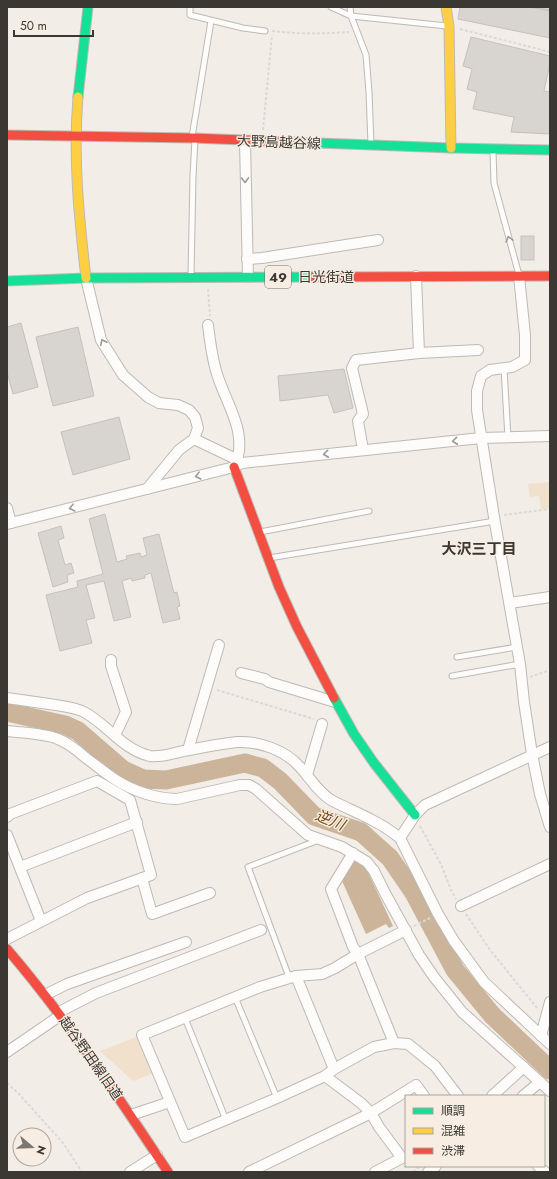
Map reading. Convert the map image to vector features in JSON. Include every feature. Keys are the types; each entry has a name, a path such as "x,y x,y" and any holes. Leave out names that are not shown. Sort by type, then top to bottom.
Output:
{"main road":[{"path":"86,278 80,221 76,136 82,48 88,7"},
{"path":"446,7 449,26 451,148"},
{"name":"大野島越谷線","path":"7,135 194,138 451,148 550,150"},
{"name":"日光街道","path":"7,281 86,278 191,277 550,276"},
{"path":"236,464 279,587 297,628 351,730 374,763 415,815"},
{"name":"越谷野田線旧道","path":"7,949 60,1013 131,1115 168,1172"}],"street":[{"path":"245,141 248,277"},
{"path":"247,259 378,240"},
{"path":"416,276 419,353"},
{"path":"519,276 526,360 512,367 490,370 481,376 477,391 477,410 494,519 520,664 532,754 540,794 550,827"},
{"path":"86,278 101,340 123,375 148,397 159,403 178,405 189,410 195,417 198,428 194,439 178,450 147,489"},
{"path":"208,325 210,346 217,374 235,418 240,437 236,464"},
{"path":"363,450 358,422 363,414 352,368 356,360 419,353 478,350"},
{"path":"7,508 9,523 147,489 242,463 482,438 550,436"},
{"path":"194,439 236,464"},
{"path":"510,603 550,597"},
{"path":"188,750 218,645"},
{"path":"111,660 111,666 126,712 115,736"},
{"path":"241,672 335,702"},
{"path":"7,698 77,709 95,719 127,745 150,756 162,756 237,742 259,744 273,748 284,754 299,765 323,794 331,800 374,820 400,838 438,914 454,941 484,982 550,1044"},
{"path":"307,775 322,723"},
{"path":"7,731 48,736 59,739 69,744 116,780 134,790 153,796 177,799 240,784 249,785 256,789 308,835 342,847 367,862 374,871 386,895 409,928 419,955 434,977 462,1012 550,1091"},
{"path":"400,838 415,815 425,805 532,754 550,747"},
{"path":"7,816 97,781 130,800 151,875 87,898 7,938"},
{"path":"20,867 137,822"},
{"path":"7,835 42,921"},
{"path":"353,853 331,889 353,947 358,954 394,1043"},
{"path":"461,906 550,864"},
{"path":"142,878 152,914 210,893"},
{"path":"409,928 322,974 292,976 260,987 142,1035 185,1137 325,1076 334,1069 374,1048 394,1043 408,1044 435,1066 457,1095"},
{"path":"7,1052 60,1013 96,993 261,930"},
{"path":"45,995 67,984 186,942"},
{"path":"292,976 334,1069"},
{"path":"541,1036 550,1002"},
{"path":"493,1095 524,1067"},
{"path":"325,1076 361,1103 371,1113 379,1127 402,1158 375,1172"},
{"path":"524,1095 540,1082"},
{"path":"249,1172 371,1113 416,1085 423,1095"},
{"path":"131,1115 170,1102"},
{"path":"130,1172 157,1155"}],"lane":[{"path":"190,7 190,15 243,28 265,31"},
{"path":"331,7 351,16 449,26"},
{"path":"350,7 351,16 366,55 371,145"},
{"path":"191,277 194,138 211,21"},
{"path":"493,149 494,183 519,276"},
{"path":"504,368 508,438"},
{"path":"259,532 369,511"},
{"path":"269,558 494,519"},
{"path":"458,657 517,647"},
{"path":"452,676 520,664"},
{"path":"292,976 248,867 320,840"},
{"path":"235,997 277,1098"},
{"path":"185,1018 226,1120"}],"path":[{"path":"449,26 550,52"},
{"path":"265,31 294,34 326,34 357,31"},
{"path":"261,141 273,31"},
{"path":"208,277 210,324 208,325"},
{"path":"494,519 550,509"},
{"path":"522,680 550,670"},
{"path":"206,687 322,723"},
{"path":"415,815 441,864 451,890 461,906 490,950 546,1018"},
{"path":"409,928 429,918"},
{"path":"7,1083 19,1094 63,1143 82,1172"}],"shaded area":[{"path":"550,482 550,508 541,509 539,496 530,497 528,484"},
{"path":"355,860 363,865 367,870 393,926 389,928 386,924 366,934 342,881 351,862"},
{"path":"139,1036 154,1073 133,1081 100,1051"}],"building":[{"path":"460,7 529,7 550,11 550,38 458,19"},
{"path":"533,7 550,7 550,10"},
{"path":"471,37 550,56 544,91 550,92 550,134 511,132 514,117 473,109 477,92 467,89 472,69 463,66"},
{"path":"521,236 534,236 534,260 521,260"},
{"path":"21,323 38,387 13,394 7,372 7,327"},
{"path":"78,327 94,396 53,406 36,337"},
{"path":"344,369 353,408 334,413 328,395 280,401 278,376"},
{"path":"119,417 130,459 73,475 61,432"},
{"path":"105,514 117,562 127,559 126,556 140,553 141,557 147,555 143,538 159,534 174,593 177,592 180,606 177,607 180,619 163,623 151,573 145,575 145,578 132,581 131,578 122,581 131,617 114,621 104,581 86,585 95,618 86,620 92,643 60,651 46,595 78,587 77,581 103,574 89,519"},
{"path":"61,526 64,538 58,540 65,565 71,563 74,573 67,575 68,582 53,587 38,533"}],"waterway":[{"name":"逆川","path":"7,712 65,725 78,731 123,770 143,779 166,780 245,763 263,768 280,781 314,816 361,832 390,858 414,893 455,970 492,1015 550,1070"}],"traffic: fast":[{"path":"78,97 88,7"},
{"path":"292,142 550,150"},
{"path":"7,281 86,278 312,277"},
{"path":"334,698 354,734 374,763 415,815"}],"traffic: slow":[{"path":"446,7 449,26 451,148"},
{"path":"78,97 76,165 86,278"}],"traffic: jam":[{"path":"7,135 192,138 292,142"},
{"path":"312,277 550,276"},
{"path":"234,467 279,587 297,627 334,698"},
{"path":"7,949 71,1030 168,1172"}],"district":[{"name":"大沢三丁目","path":"479,549"}]}
